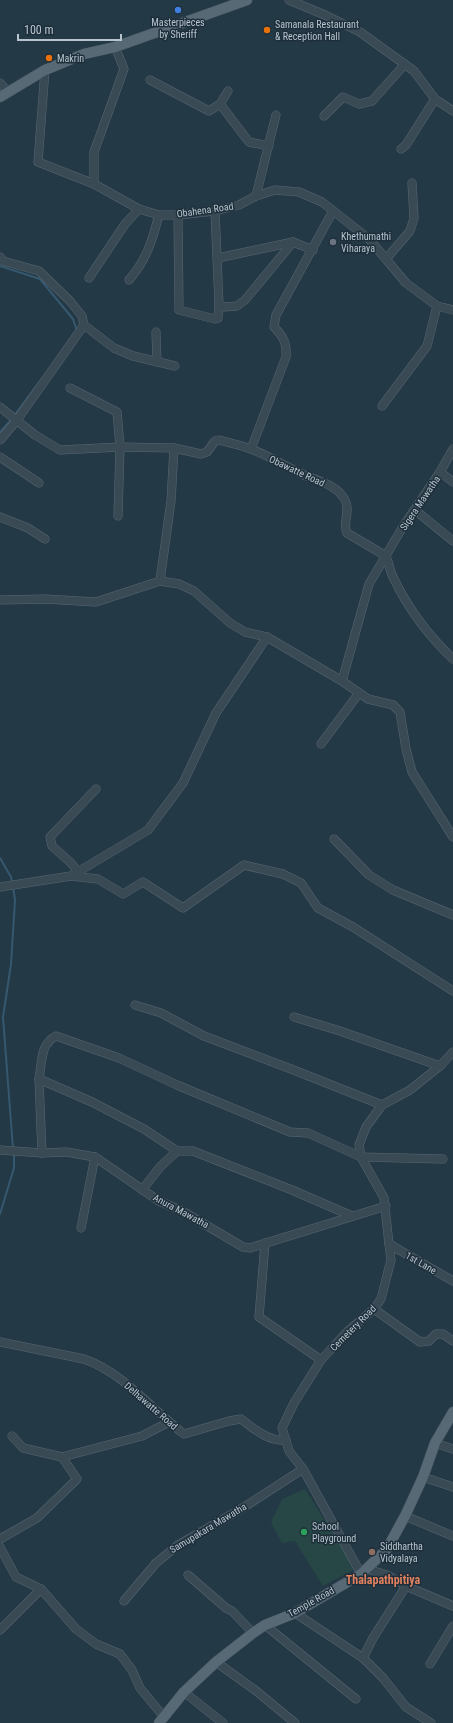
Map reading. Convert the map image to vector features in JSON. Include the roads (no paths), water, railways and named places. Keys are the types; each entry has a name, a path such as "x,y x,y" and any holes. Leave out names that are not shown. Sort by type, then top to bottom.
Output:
{"main road":[{"path":"4,94 45,70 84,54 115,47 247,0"},
{"name":"Temple Road","path":"161,1720 184,1692 216,1662 253,1632 265,1625 295,1613 364,1571 387,1549 405,1516 423,1477 435,1444 453,1412"}],"street":[{"path":"289,0 360,32 414,71 435,99 453,111"},
{"path":"94,184 94,152 124,69 115,47"},
{"path":"324,116 343,97 359,104 372,101 405,64"},
{"name":"Obahena Road","path":"45,70 38,162 94,184 139,208 159,215 178,215 215,210 238,205 256,196 275,190 299,192 322,202 369,239 406,283 437,306 453,310"},
{"path":"150,80 209,111 220,104 228,91"},
{"path":"0,83 4,94"},
{"path":"400,149 406,145 435,99"},
{"path":"220,104 249,142 269,146"},
{"path":"256,196 276,115"},
{"path":"386,259 410,230 414,218 412,183"},
{"path":"89,278 125,224 139,208"},
{"path":"178,215 179,310 215,319 218,318 219,304 215,210"},
{"path":"251,449 286,357 287,345 281,334 274,328 276,315 313,250 333,211"},
{"path":"130,280 141,266 153,239 159,215"},
{"path":"218,258 293,242 313,250"},
{"path":"219,304 224,307 237,306 245,300 293,242"},
{"path":"0,258 3,261 39,271 70,301 82,316 84,325 114,348 133,356 175,366"},
{"path":"382,406 427,346 437,306"},
{"path":"0,440 14,418 84,325"},
{"path":"156,332 157,362"},
{"path":"70,388 117,412 120,447 118,516"},
{"path":"0,408 35,435 60,450 120,447 174,448 171,502 160,581"},
{"name":"Obawatte Road","path":"174,448 201,454 207,452 215,441 219,440 251,449 305,475 323,481 337,491 346,501 347,512 344,527 347,533 386,556"},
{"name":"Sigera Mawatha","path":"342,681 369,584 453,449"},
{"path":"0,457 39,483"},
{"path":"440,472 453,482"},
{"path":"415,510 453,540"},
{"path":"0,517 28,528 45,539"},
{"path":"386,556 393,578 405,600 439,646 453,659"},
{"path":"0,600 45,599 96,602 160,581 179,584 194,591 230,623 245,632 267,637 342,681 368,699 393,705 400,712 406,749 412,772 453,837"},
{"path":"0,887 71,876 79,873 104,856 148,830 183,783 216,714 267,637"},
{"path":"320,744 359,693"},
{"path":"79,873 71,863 52,846 50,837 96,789"},
{"path":"334,839 369,875 375,879 393,890 453,915"},
{"path":"71,876 98,879 122,894 143,882 183,908 244,865 283,874 301,883 318,908 353,927 453,991"},
{"path":"135,1004 161,1013 204,1036 382,1106"},
{"path":"294,1017 340,1031 440,1066"},
{"path":"42,1153 39,1079 43,1052 48,1040 56,1036 119,1058 177,1085 290,1132 308,1133 361,1158 443,1159"},
{"path":"361,1158 359,1145 366,1127 382,1106 410,1090 440,1066 453,1052"},
{"path":"39,1079 92,1102 144,1129 178,1151 193,1151 292,1190 352,1216"},
{"name":"Anura Mawatha","path":"0,1150 42,1153 66,1152 95,1157 159,1201 182,1211 243,1247 250,1248 386,1206"},
{"path":"142,1190 160,1167 178,1151"},
{"path":"81,1228 95,1157"},
{"name":"Cemetery Road","path":"361,1158 384,1198 386,1206 391,1260 381,1299 374,1309 347,1332 321,1360 294,1403 282,1428 289,1451 303,1469 364,1571"},
{"path":"265,1243 259,1317 321,1360"},
{"name":"1st Lane","path":"390,1244 453,1281"},
{"path":"374,1309 420,1342 429,1341 436,1334 443,1334 453,1341"},
{"name":"Delhawatte Road","path":"0,1342 84,1359 95,1363 133,1388 184,1434 241,1419 255,1430 277,1441 286,1440"},
{"path":"12,1436 23,1448 62,1457 142,1436 169,1422"},
{"path":"435,1444 453,1449"},
{"path":"0,1539 37,1518 77,1479 62,1457"},
{"name":"Samupakara Mawatha","path":"124,1601 156,1563 178,1545 241,1509 303,1469"},
{"path":"423,1477 453,1487"},
{"path":"405,1516 453,1536"},
{"path":"0,1547 16,1577 41,1589 76,1629 96,1644 120,1654 132,1670 140,1688 161,1720"},
{"path":"364,1571 387,1575 406,1586 453,1606"},
{"path":"188,1575 226,1608 232,1611 253,1632"},
{"path":"363,1658 373,1638 406,1586"},
{"path":"0,1630 41,1589"},
{"path":"295,1613 363,1658 383,1678 406,1708 431,1723"},
{"path":"265,1625 356,1699"},
{"path":"430,1664 453,1626"},
{"path":"216,1662 255,1690 295,1723"},
{"path":"184,1692 223,1723"}],"waterway":[{"path":"0,266 40,279 73,319 77,331"},
{"path":"14,416 40,381"},
{"path":"0,432 11,420"},
{"path":"0,858 11,877 12,882"},
{"path":"13,887 15,900 11,964 3,1017 13,1149"},
{"path":"0,1214 14,1168 14,1153"}],"place":[{"name":"Masterpieces by Sheriff","path":"178,10"},
{"name":"Samanala Restaurant & Reception Hall","path":"267,30"},
{"name":"Makrin","path":"49,58"},
{"name":"Khethumathi Viharaya","path":"333,242"},
{"name":"School Playground","path":"304,1532"},
{"name":"Siddhartha Vidyalaya","path":"372,1552"}],"district":[{"name":"Thalapathpitiya","path":"383,1580"}]}
